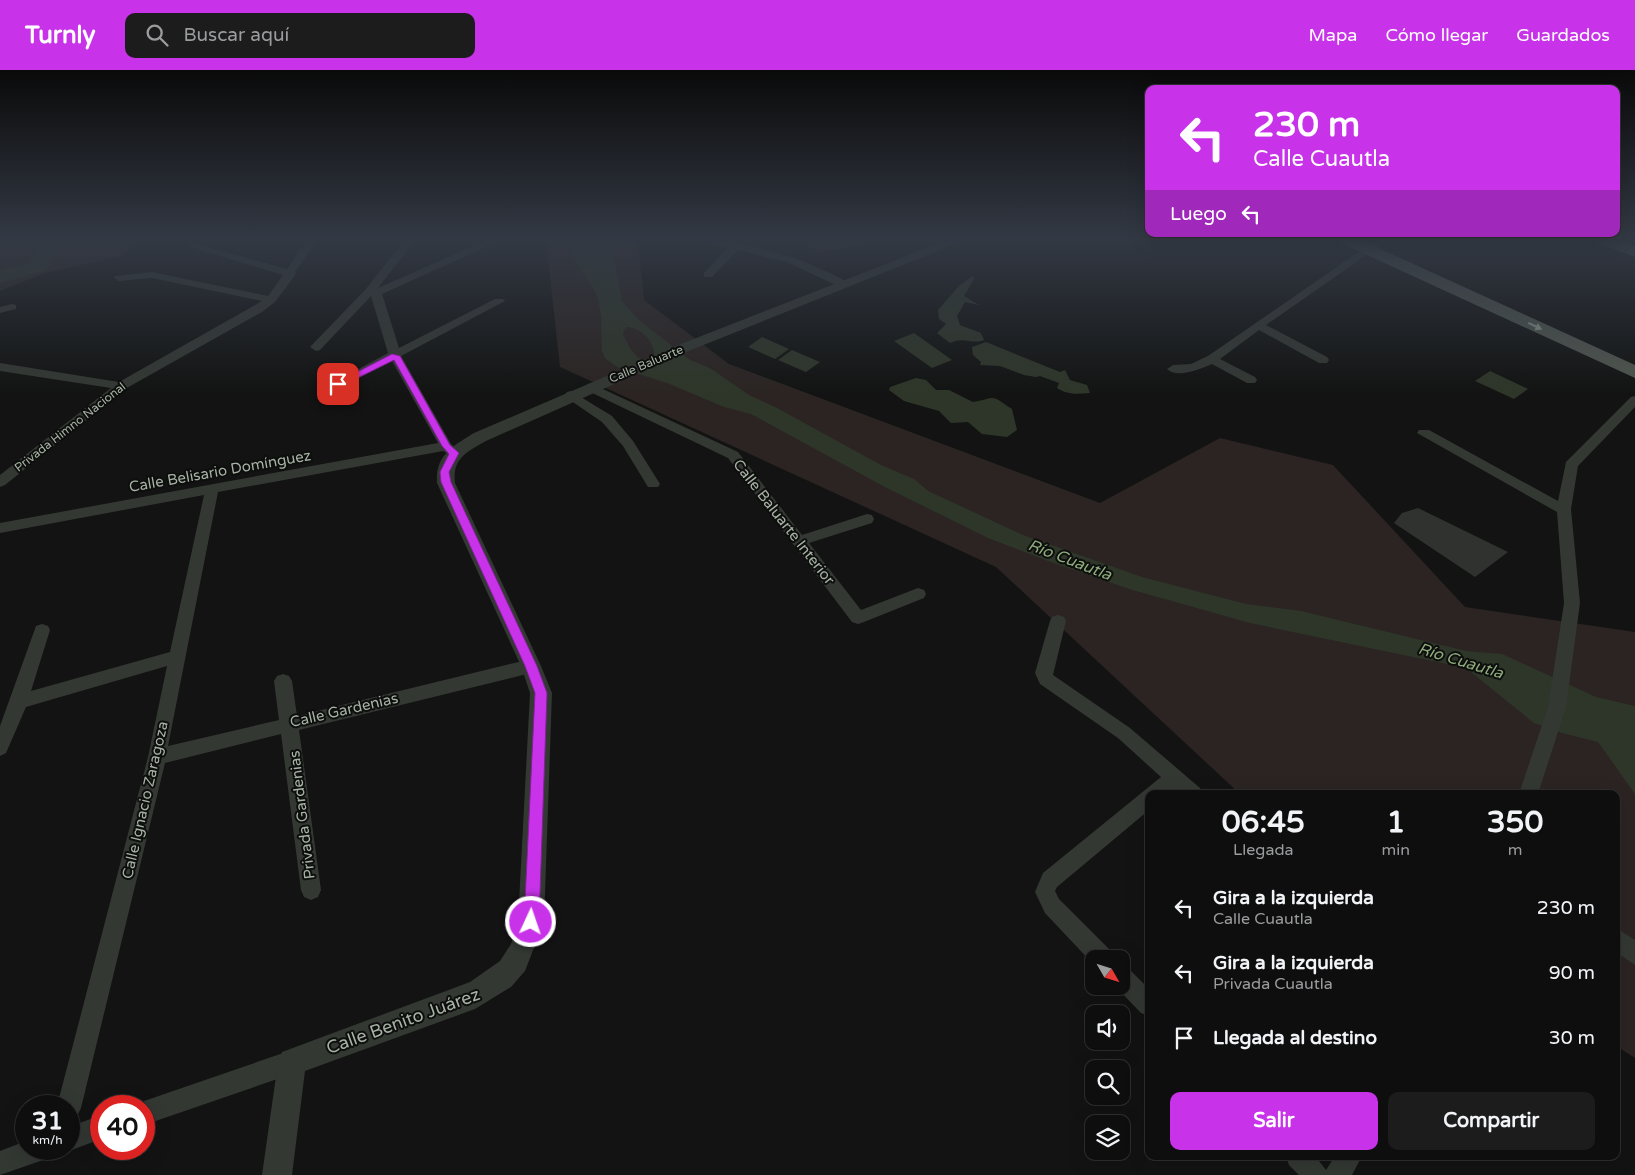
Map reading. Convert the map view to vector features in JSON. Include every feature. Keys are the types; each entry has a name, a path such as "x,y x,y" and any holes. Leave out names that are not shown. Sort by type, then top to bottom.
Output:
{"main road":[{"path":"1471,292 1635,372"}],"street":[{"path":"232,292 271,300"},
{"name":"Privada Himno Nacional","path":"0,482 121,386 258,310 271,300 277,292"},
{"path":"316,347 376,292"},
{"name":"Calle Baluarte","path":"450,450 590,387 827,292"},
{"path":"1173,369 1193,368 1212,359 1307,292"},
{"path":"373,293 395,356 450,450"},
{"path":"324,391 499,301"},
{"path":"0,310 12,307"},
{"path":"1258,325 1323,360"},
{"path":"1212,359 1251,380"},
{"path":"0,367 121,386"},
{"name":"Calle Baluarte Interior","path":"590,387 733,455 858,618 918,594"},
{"path":"571,395 607,420 628,444 653,484"},
{"path":"1529,790 1557,708 1572,603 1564,509 1571,465 1635,400"},
{"path":"1424,433 1546,501 1564,509"},
{"name":"Calle Belisario Domínguez","path":"0,528 450,450"},
{"name":"Calle Benito Juárez","path":"155,1109 465,999 489,988 510,972 523,949 531,922 541,693 531,666 446,482 444,472 450,450"},
{"name":"Calle Ignacio Zaragoza","path":"72,1095 157,756 212,490"},
{"path":"800,541 867,519"},
{"path":"1058,621 1044,673 1046,679 1124,733 1189,790"},
{"path":"0,748 19,702 42,630"},
{"path":"19,702 177,658"},
{"name":"Calle Gardenias","path":"157,756 531,666"},
{"name":"Privada Gardenias","path":"283,680 311,890"},
{"path":"1159,790 1174,778"},
{"path":"1094,950 1052,906 1045,892 1050,880 1145,801"},
{"path":"1620,941 1635,954"},
{"path":"1130,986 1145,1001"},
{"path":"277,1175 292,1062"},
{"path":"0,1163 15,1158"},
{"path":"1302,1160 1316,1175"},
{"path":"1337,1175 1347,1160"}],"shaded area":[{"path":"552,292 643,292 644,300 729,364 1100,503 1220,438 1333,465 1465,607 1635,632 1635,1058 1620,1049 1620,790 1236,790 996,567 560,367"}],"water":[{"name":"Río Cuautla","path":"595,292 620,292 622,301 640,321 690,360 710,368 749,395 777,408 881,465 914,479 928,491 1023,535 1142,577 1246,604 1301,611 1466,651 1502,654 1596,697 1635,706 1635,794 1598,742 1562,733 1534,723 1466,668 1250,623 1129,589 1048,561 988,538 883,486 751,414 724,407 667,383 617,367 605,358 602,351 601,316","holes":["627,327 637,330 650,341 653,346 654,357 643,359 634,354 623,334"]},
{"path":"954,292 967,292 964,296 979,305 965,302 957,316 960,325 981,333 984,340 976,342 960,340 950,343 937,333 946,324 939,319 938,310"},
{"path":"914,333 952,360 932,368 894,341"},
{"path":"762,337 789,349 775,359 748,347"},
{"path":"986,342 1060,372 1065,370 1070,380 1087,385 1090,393 1069,393 1057,388 1059,383 1040,376 1024,375 1000,366 980,365 981,362 973,355 972,347"},
{"path":"792,350 820,362 806,372 778,360"},
{"path":"1490,371 1528,389 1514,399 1475,381"},
{"path":"916,378 926,380 936,390 949,390 973,402 990,398 996,399 1012,409 1017,430 1007,437 982,434 968,422 951,423 939,411 904,401 889,390 890,387"}],"building":[{"path":"1418,508 1508,552 1475,577 1394,523 1402,513"}],"route":[{"path":"338,384 395,356 446,446 454,453 447,463 444,472 446,482 531,666 541,693 531,922"}]}
